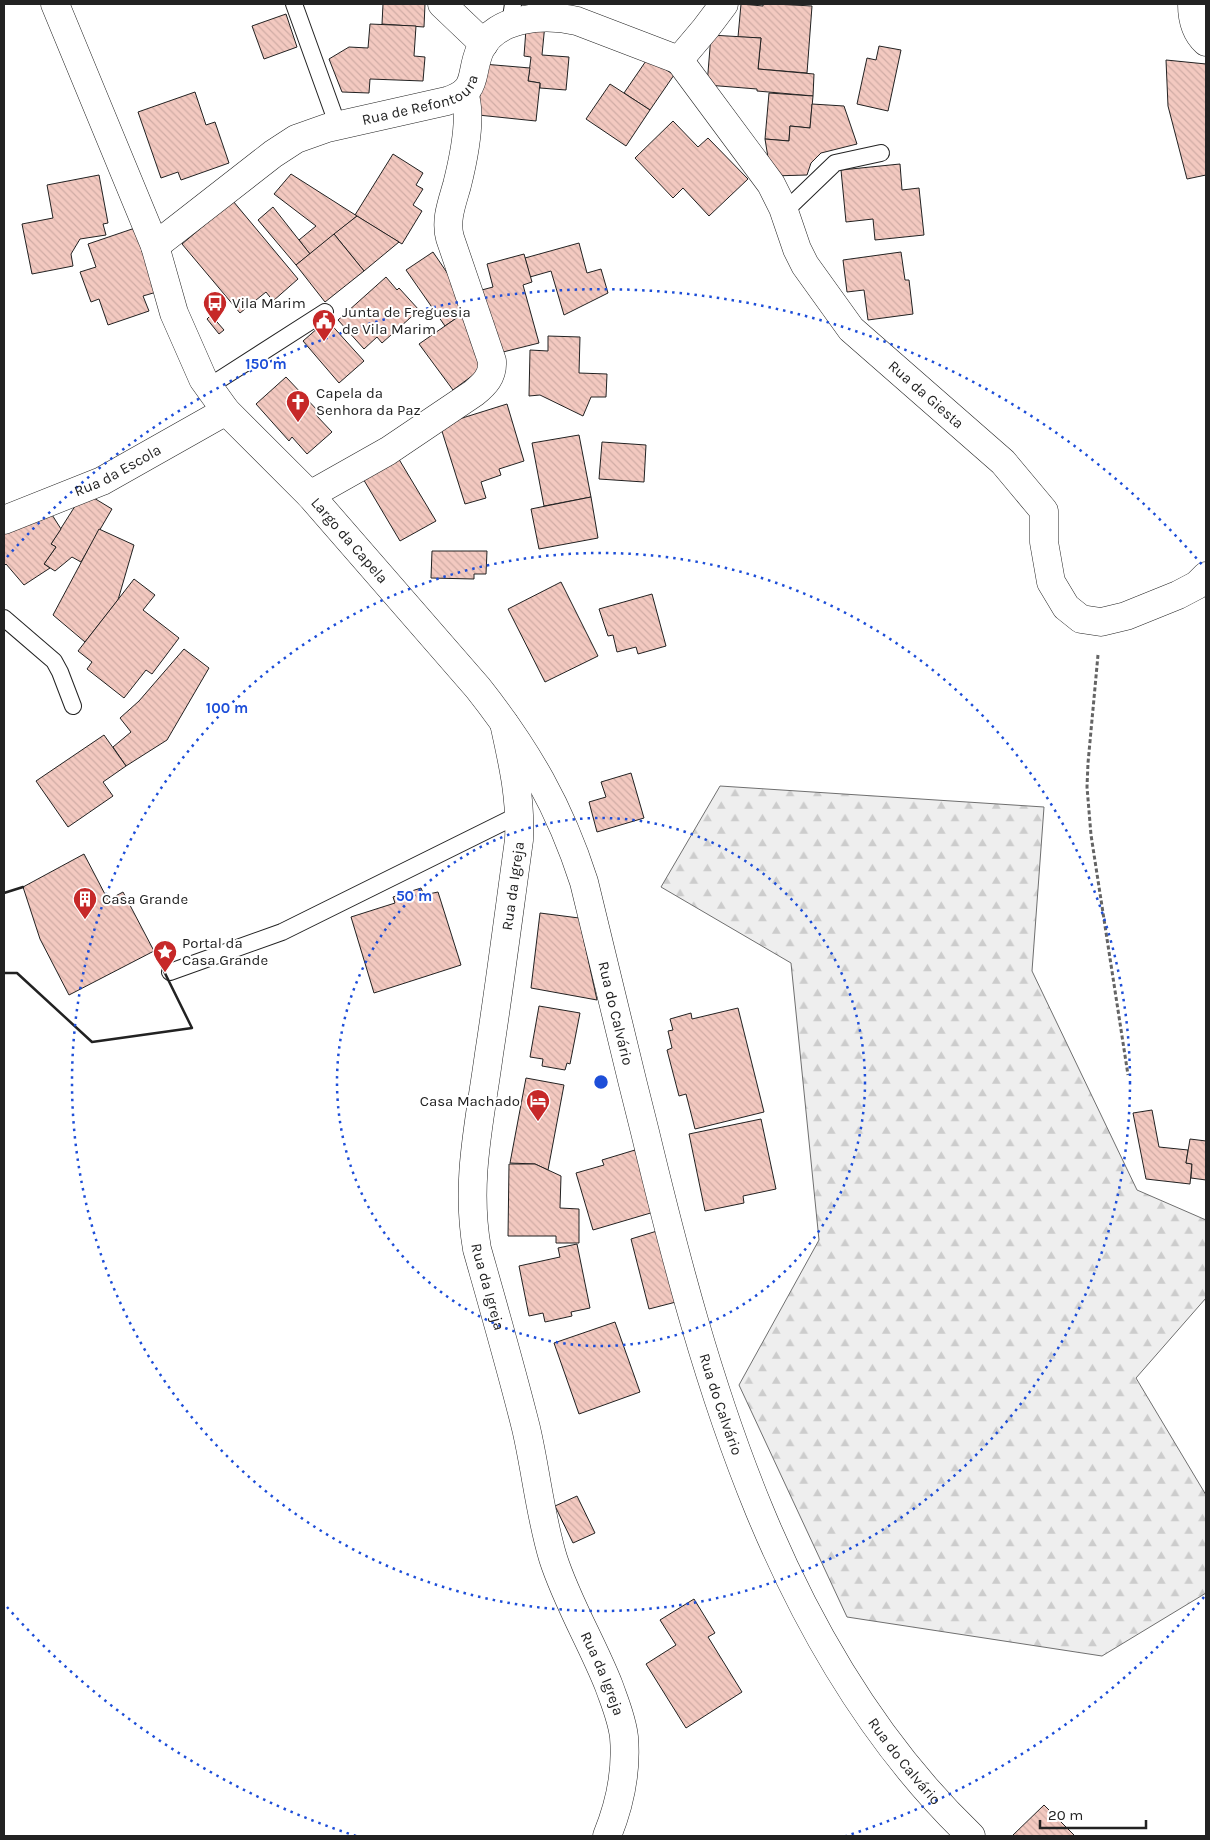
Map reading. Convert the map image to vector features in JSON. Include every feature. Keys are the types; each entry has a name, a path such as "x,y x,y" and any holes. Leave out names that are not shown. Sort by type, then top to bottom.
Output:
{"street":[{"name":"Largo da Capela","path":"55,4 155,246 174,313 195,363 208,387 226,411 310,495 503,719 540,776 561,820 584,882 592,916"},
{"path":"442,4 484,44"},
{"path":"679,60 724,4"},
{"path":"1192,4 1195,25 1206,42"},
{"name":"Rua de Refontoura","path":"155,246 281,148 310,133 448,101 464,93 471,85 477,59 484,44 511,14 531,18 564,18 588,25 679,60"},
{"name":"Rua da Giesta","path":"679,60 771,184 784,212 797,250 805,265 851,329 1003,462 1044,511 1044,542 1051,582 1066,607 1081,619 1101,622 1126,616 1178,596 1197,585 1206,576"},
{"path":"310,495 388,451 474,393 485,384 491,373 492,362 450,238 448,224 464,150 468,108 464,93"},
{"name":"Rua da Escola","path":"4,520 102,482 226,411"},
{"name":"Rua da Igreja","path":"503,719 518,788 519,840 473,1167 472,1222 477,1249 526,1430 552,1556 558,1574 602,1670 619,1714 624,1736 624,1781 607,1836"},
{"name":"Rua do Calvário","path":"592,916 666,1220 712,1380 732,1440 756,1499 788,1573 818,1635 847,1685 918,1779 955,1821 971,1836"}],"lane":[{"path":"294,4 338,126"},
{"path":"784,212 835,163 881,153"},
{"path":"208,387 325,312"},
{"path":"4,618 54,661 73,706"},
{"path":"170,972 282,932 520,814"}],"path":[{"path":"1101,622 1088,762 1088,803 1091,835 1128,1075"}],"green space":[{"path":"720,786 1044,807 1032,971 1137,1190 1206,1220 1206,1298 1136,1378 1206,1495 1206,1593 1102,1656 847,1617 739,1385 819,1240 791,963 661,887"}],"building":[{"path":"383,4 425,4 424,27 382,24"},
{"path":"741,4 812,6 807,73 758,69 761,38 738,37"},
{"path":"286,14 297,47 264,59 252,26"},
{"path":"370,24 416,26 414,56 425,57 423,81 370,79 369,93 342,92 329,59 349,47 368,48"},
{"path":"545,24 542,55 569,57 566,90 540,88 540,83 528,81 531,57 524,56 526,29"},
{"path":"711,35 761,38 758,69 814,74 813,96 707,85"},
{"path":"879,46 901,50 888,111 857,104 867,58 876,60"},
{"path":"648,58 674,75 650,110 624,93"},
{"path":"1166,60 1206,64 1206,175 1187,179 1168,106"},
{"path":"483,64 530,68 528,81 540,83 536,121 478,115"},
{"path":"610,84 650,110 626,146 586,119"},
{"path":"195,92 206,125 215,122 229,163 181,180 178,172 161,178 138,112"},
{"path":"769,93 813,96 810,128 790,126 789,141 765,139"},
{"path":"812,104 844,106 857,144 821,153 811,163 807,175 771,176 765,139 789,141 790,126 810,128"},
{"path":"673,121 698,147 708,138 748,179 709,216 683,188 673,198 635,158"},
{"path":"393,154 423,173 416,185 423,189 413,205 422,211 402,244 355,215"},
{"path":"900,164 902,190 919,188 924,235 875,240 873,219 846,222 841,170"},
{"path":"291,174 357,216 310,254 299,240 316,226 274,194"},
{"path":"99,175 108,223 103,224 106,235 80,239 71,254 73,266 32,274 22,224 53,218 47,185"},
{"path":"233,201 298,279 273,301 266,292 240,313 182,244"},
{"path":"273,207 310,254 296,265 258,220"},
{"path":"357,216 399,242 364,271 334,234"},
{"path":"138,227 160,291 143,296 149,311 108,325 99,299 91,302 80,272 96,267 88,244"},
{"path":"334,234 364,271 325,302 296,265"},
{"path":"579,243 587,273 601,269 608,293 564,315 551,271 530,277 525,258"},
{"path":"433,252 471,308 445,326 406,270"},
{"path":"901,252 905,280 909,280 913,314 868,320 864,290 847,292 843,260"},
{"path":"524,254 532,282 523,285 539,343 495,354 478,291 493,287 487,264"},
{"path":"386,277 419,310 382,343 377,337 364,349 338,320"},
{"path":"471,308 488,364 453,390 419,344"},
{"path":"211,315 224,330 219,334 207,319"},
{"path":"327,320 364,361 339,383 303,341"},
{"path":"548,336 580,337 579,373 607,374 606,397 591,397 583,416 540,395 529,396 530,350 548,351"},
{"name":"Capela da Senhora da Paz","path":"286,377 319,412 316,415 332,432 307,454 292,437 289,441 256,404"},
{"path":"507,404 524,461 499,469 501,475 481,482 486,498 465,504 440,425"},
{"path":"579,435 591,497 544,506 532,443"},
{"path":"602,442 646,445 644,482 599,479"},
{"path":"397,456 436,521 400,541 362,477"},
{"path":"84,492 112,509 81,562 72,557 55,571 44,564 56,547 51,544"},
{"path":"591,497 598,538 539,549 531,509"},
{"path":"49,510 61,529 51,544 56,547 44,564 50,568 24,585 6,564 4,566 4,524"},
{"path":"99,529 134,545 118,600 85,642 53,615"},
{"path":"432,551 487,551 486,574 474,574 474,579 431,578"},
{"path":"134,579 155,595 143,610 179,638 152,674 146,670 124,698 87,669 92,662 78,651"},
{"path":"561,582 598,656 545,682 508,609"},
{"path":"652,594 666,646 638,654 636,647 617,652 613,635 608,636 599,609"},
{"path":"184,649 209,668 167,740 126,766 113,747 131,732 120,718 139,701"},
{"path":"104,735 126,766 103,782 113,796 68,827 36,781"},
{"path":"631,773 644,818 597,832 589,802 606,797 601,782"},
{"name":"Casa Grande","path":"84,854 108,900 123,892 154,951 69,995 40,939 23,887"},
{"path":"421,888 424,895 438,892 461,965 374,993 351,917 395,903 393,897"},
{"path":"540,913 579,918 597,1000 531,988"},
{"path":"539,1006 580,1013 570,1064 567,1063 565,1070 542,1066 543,1059 530,1057"},
{"path":"738,1008 764,1112 695,1129 686,1094 679,1096 667,1050 672,1048 668,1031 673,1030 670,1019 691,1013 692,1019"},
{"path":"526,1078 564,1085 548,1170 535,1164 510,1163"},
{"path":"1152,1110 1159,1147 1188,1150 1186,1163 1192,1164 1190,1184 1146,1179 1133,1113"},
{"path":"761,1119 776,1189 743,1196 744,1203 705,1211 689,1134"},
{"path":"1190,1139 1206,1141 1206,1180 1191,1178 1192,1164 1186,1163"},
{"path":"635,1150 654,1212 593,1230 576,1173 604,1165 602,1160"},
{"path":"509,1164 535,1164 561,1176 560,1208 579,1209 579,1243 556,1243 556,1236 508,1236"},
{"path":"657,1231 676,1302 649,1309 631,1239"},
{"path":"577,1244 590,1308 571,1312 572,1316 545,1322 543,1313 529,1316 519,1266 560,1257 558,1248"},
{"path":"615,1322 640,1392 579,1414 554,1343"},
{"path":"577,1496 595,1533 573,1543 555,1506"},
{"path":"694,1599 715,1633 708,1637 742,1692 686,1728 646,1664 676,1645 660,1620"},
{"path":"1044,1805 1075,1836 1012,1836"}],"wall":[{"path":"4,893 23,887"},
{"path":"4,973 17,973 92,1042 192,1028 154,951"}],"place":[{"name":"Vila Marim","path":"215,324"},
{"name":"Junta de Freguesia de Vila Marim","path":"324,342"},
{"name":"Capela da Senhora da Paz","path":"298,423"},
{"name":"Casa Grande","path":"85,920"},
{"name":"Portal da Casa Grande","path":"165,973"},
{"name":"Casa Machado","path":"538,1122"}]}
